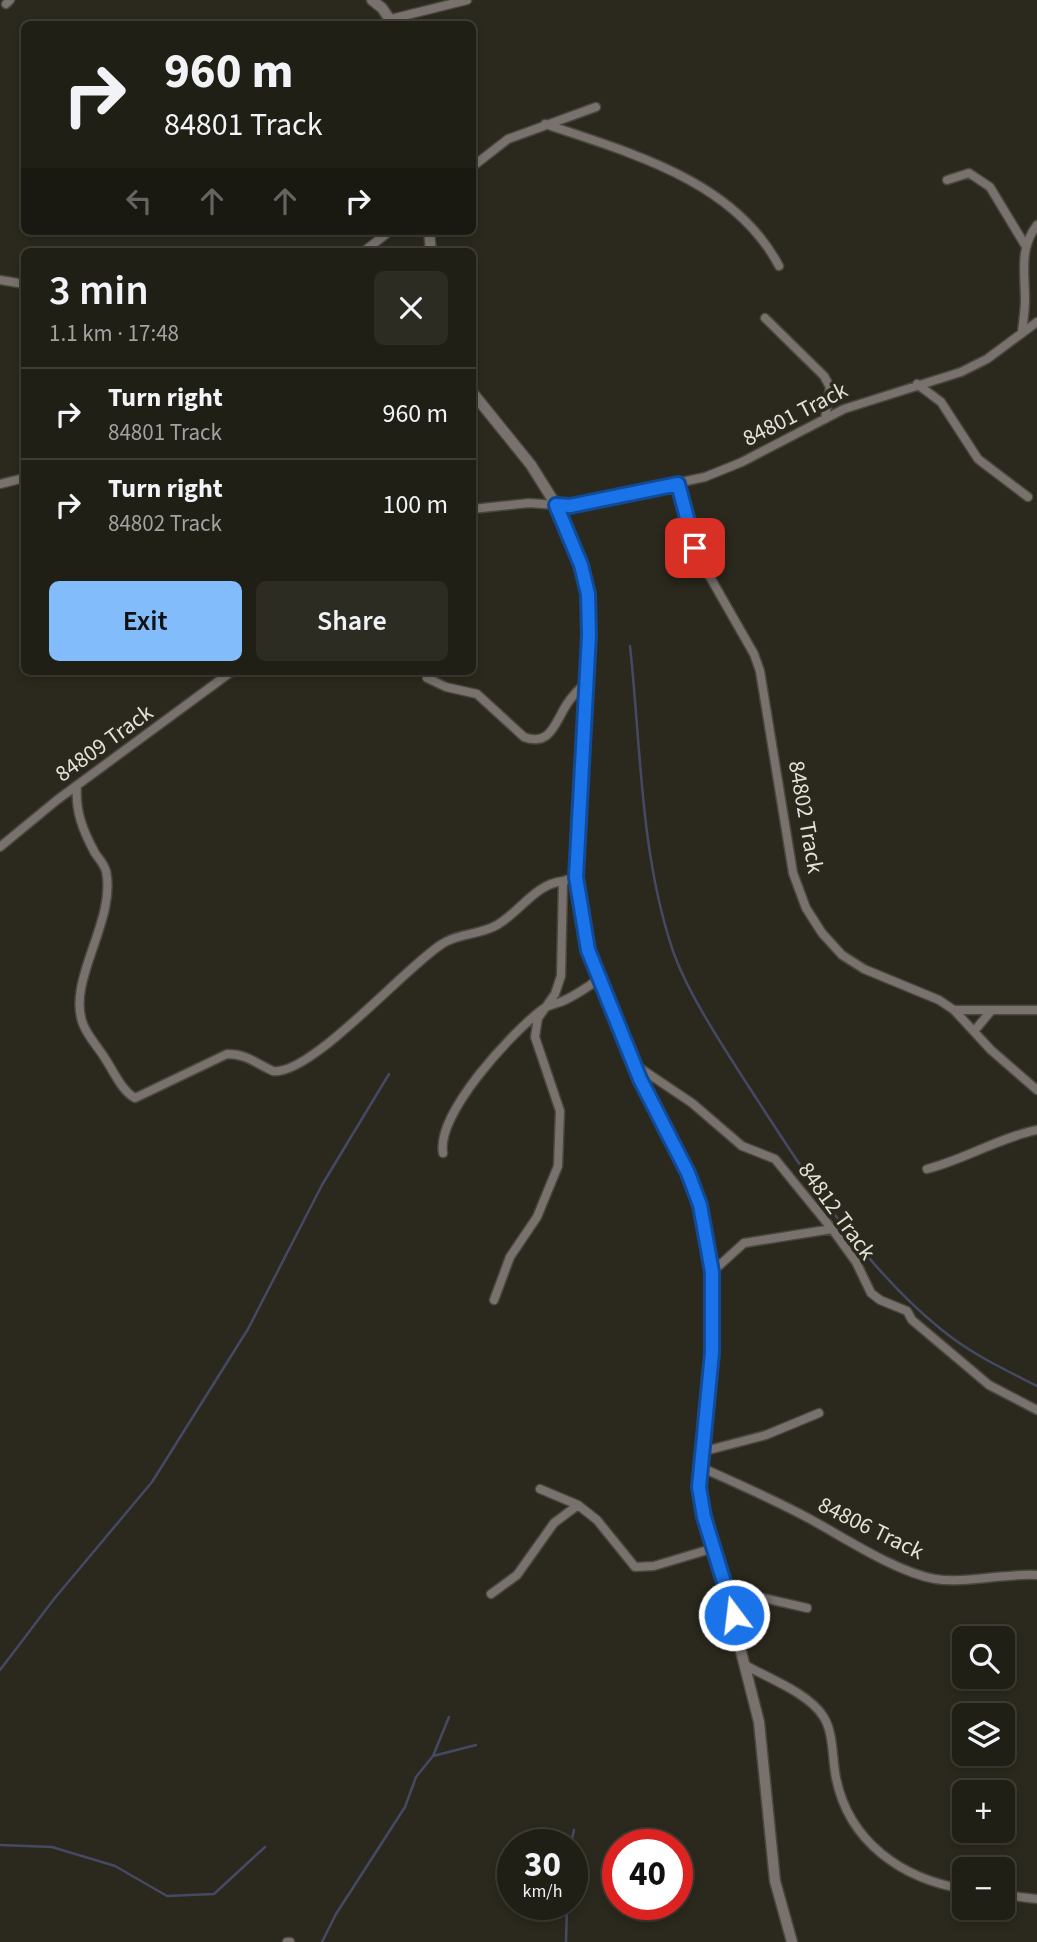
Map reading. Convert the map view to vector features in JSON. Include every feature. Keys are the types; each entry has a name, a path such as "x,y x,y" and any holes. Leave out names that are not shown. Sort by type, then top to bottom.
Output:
{"street":[{"path":"372,0 391,21"},
{"path":"395,21 467,0"},
{"path":"476,164 508,139 596,107"},
{"path":"545,124 641,159 707,189 757,232 779,266"},
{"path":"947,180 969,173 982,178 1025,245"},
{"path":"1022,333 1025,245 1037,225"},
{"path":"367,248 385,235"},
{"path":"0,281 21,284"},
{"path":"765,318 824,376 830,387 825,419"},
{"name":"84801 Track","path":"556,505 570,506 678,484 742,462 872,398 961,372 987,359 1037,322"},
{"path":"917,384 941,402 978,459 1028,497"},
{"path":"476,397 531,465 556,505 581,565 588,594 576,877 588,950 634,1064 688,1173 700,1205 712,1272 712,1353 698,1466 704,1517 728,1590 760,1722 775,1881 792,1942"},
{"path":"0,484 21,479"},
{"name":"84802 Track","path":"678,484 702,563 754,653 760,671 779,770 786,844 806,908 822,933 842,955 864,969 939,1000 954,1010 1037,1010"},
{"path":"476,509 529,503 556,505"},
{"name":"84809 Track","path":"0,847 77,786 227,675"},
{"path":"427,678 446,687 477,694 524,737 532,740 548,736 573,694 586,683"},
{"path":"77,786 81,825 102,863 106,881 99,936 82,989 81,1015 90,1036 124,1088 135,1098 227,1054 241,1054 256,1059 273,1071 291,1069 322,1048 442,944 496,926 545,886 576,877"},
{"path":"494,1300 510,1257 532,1226 552,1184 560,1148 560,1111 536,1037 538,1018 555,994 561,976 563,881"},
{"path":"443,1153 441,1142 446,1126 468,1090 508,1042 545,1007 582,991 600,978"},
{"path":"954,1010 991,1050 1037,1090"},
{"path":"975,1030 991,1011"},
{"name":"84812 Track","path":"634,1064 692,1103 742,1146 775,1159 856,1262 871,1293 880,1300 907,1311 912,1320 989,1385 1037,1410"},
{"path":"927,1169 970,1157 1012,1136 1037,1130"},
{"path":"712,1272 744,1243 832,1229"},
{"path":"701,1452 766,1435 819,1413"},
{"name":"84806 Track","path":"698,1466 773,1499 861,1548 925,1576 946,1580 998,1574 1037,1576"},
{"path":"540,1489 578,1505 597,1520 635,1567 654,1566 714,1548"},
{"path":"491,1594 517,1575 554,1523 578,1505"},
{"path":"728,1590 807,1608"},
{"path":"747,1666 789,1690 824,1717 843,1803 860,1834 874,1849 916,1877 952,1886"},
{"path":"1015,1896 1037,1899"}],"waterway":[{"path":"630,646 643,798 653,874 672,948 696,1001 728,1055 813,1184 886,1277 913,1305 953,1339 988,1361 1037,1386"},
{"path":"0,1670 54,1599 152,1482 248,1329 322,1185 389,1074"},
{"path":"433,1756 449,1717"},
{"path":"322,1942 336,1914 405,1807 416,1777 433,1756 476,1745"},
{"path":"0,1845 52,1847 115,1866 167,1896 214,1894 265,1847"},
{"path":"566,1942 567,1920"}],"route":[{"path":"695,548 678,484 570,506 556,505 570,534 588,594 589,635 576,877 588,950 640,1079 688,1173 700,1205 712,1272 712,1353 698,1466 699,1487 704,1517 734,1615"}]}
